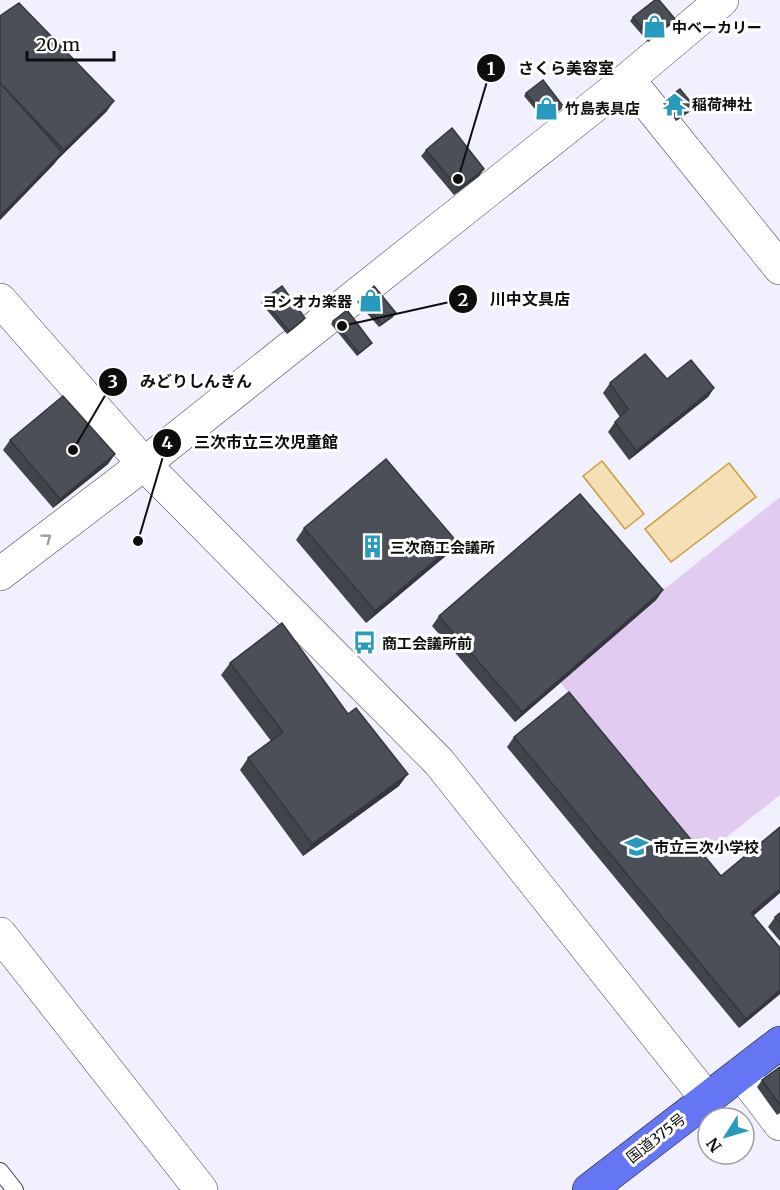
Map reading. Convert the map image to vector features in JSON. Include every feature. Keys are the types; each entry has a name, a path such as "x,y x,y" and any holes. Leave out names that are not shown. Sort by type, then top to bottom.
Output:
{"highway":[{"name":"国道375号","path":"589,1190 780,1043"}],"street":[{"path":"0,574 144,464 628,79 722,0"},
{"path":"628,79 780,268"},
{"path":"0,300 144,464 439,762 707,1100"},
{"path":"0,934 201,1190"},
{"path":"741,1073 780,1124"}],"lane":[{"path":"0,1171 15,1190"}],"shaded area":[{"path":"602,461 644,514 625,529 583,476"},
{"path":"729,463 756,497 671,562 645,529"},
{"path":"780,497 780,795 700,858 555,676"}],"building":[{"path":"655,0 659,0 675,19 651,39 633,17"},
{"path":"19,3 114,101 64,150 0,83 0,16"},
{"path":"543,80 563,106 547,118 526,93"},
{"path":"0,83 62,152 0,216"},
{"path":"680,89 694,106 679,117 665,100"},
{"path":"452,128 484,169 459,189 426,150"},
{"path":"282,286 305,318 289,331 263,300"},
{"path":"374,286 396,313 382,324 360,299"},
{"path":"347,310 372,343 359,353 333,321"},
{"path":"645,354 667,379 691,360 714,388 636,451 615,422 628,409 610,383"},
{"path":"63,396 115,454 60,499 10,440"},
{"name":"三次商工会議所","path":"386,459 457,542 375,611 304,528"},
{"path":"580,494 663,590 522,712 439,616"},
{"path":"282,623 348,714 356,708 408,774 312,844 248,758 283,732 230,663"},
{"path":"569,692 721,876 780,827 780,889 751,913 780,948 780,990 746,1019 514,737"},
{"path":"780,913 780,923 775,917"},
{"path":"780,1067 780,1105 762,1080"}],"place":[{"name":"中ベーカリー","path":"654,27"},
{"name":"稲荷神社","path":"674,104"},
{"name":"竹島表具店","path":"547,108"},
{"name":"さくら美容室","path":"458,179"},
{"name":"ヨシオカ楽器","path":"370,301"},
{"name":"川中文具店","path":"342,326"},
{"name":"みどりしんきん","path":"73,450"},
{"name":"三次市立三次児童館","path":"138,541"},
{"name":"三次商工会議所","path":"372,547"},
{"name":"商工会議所前","path":"364,643"},
{"name":"市立三次小学校","path":"636,847"}]}
